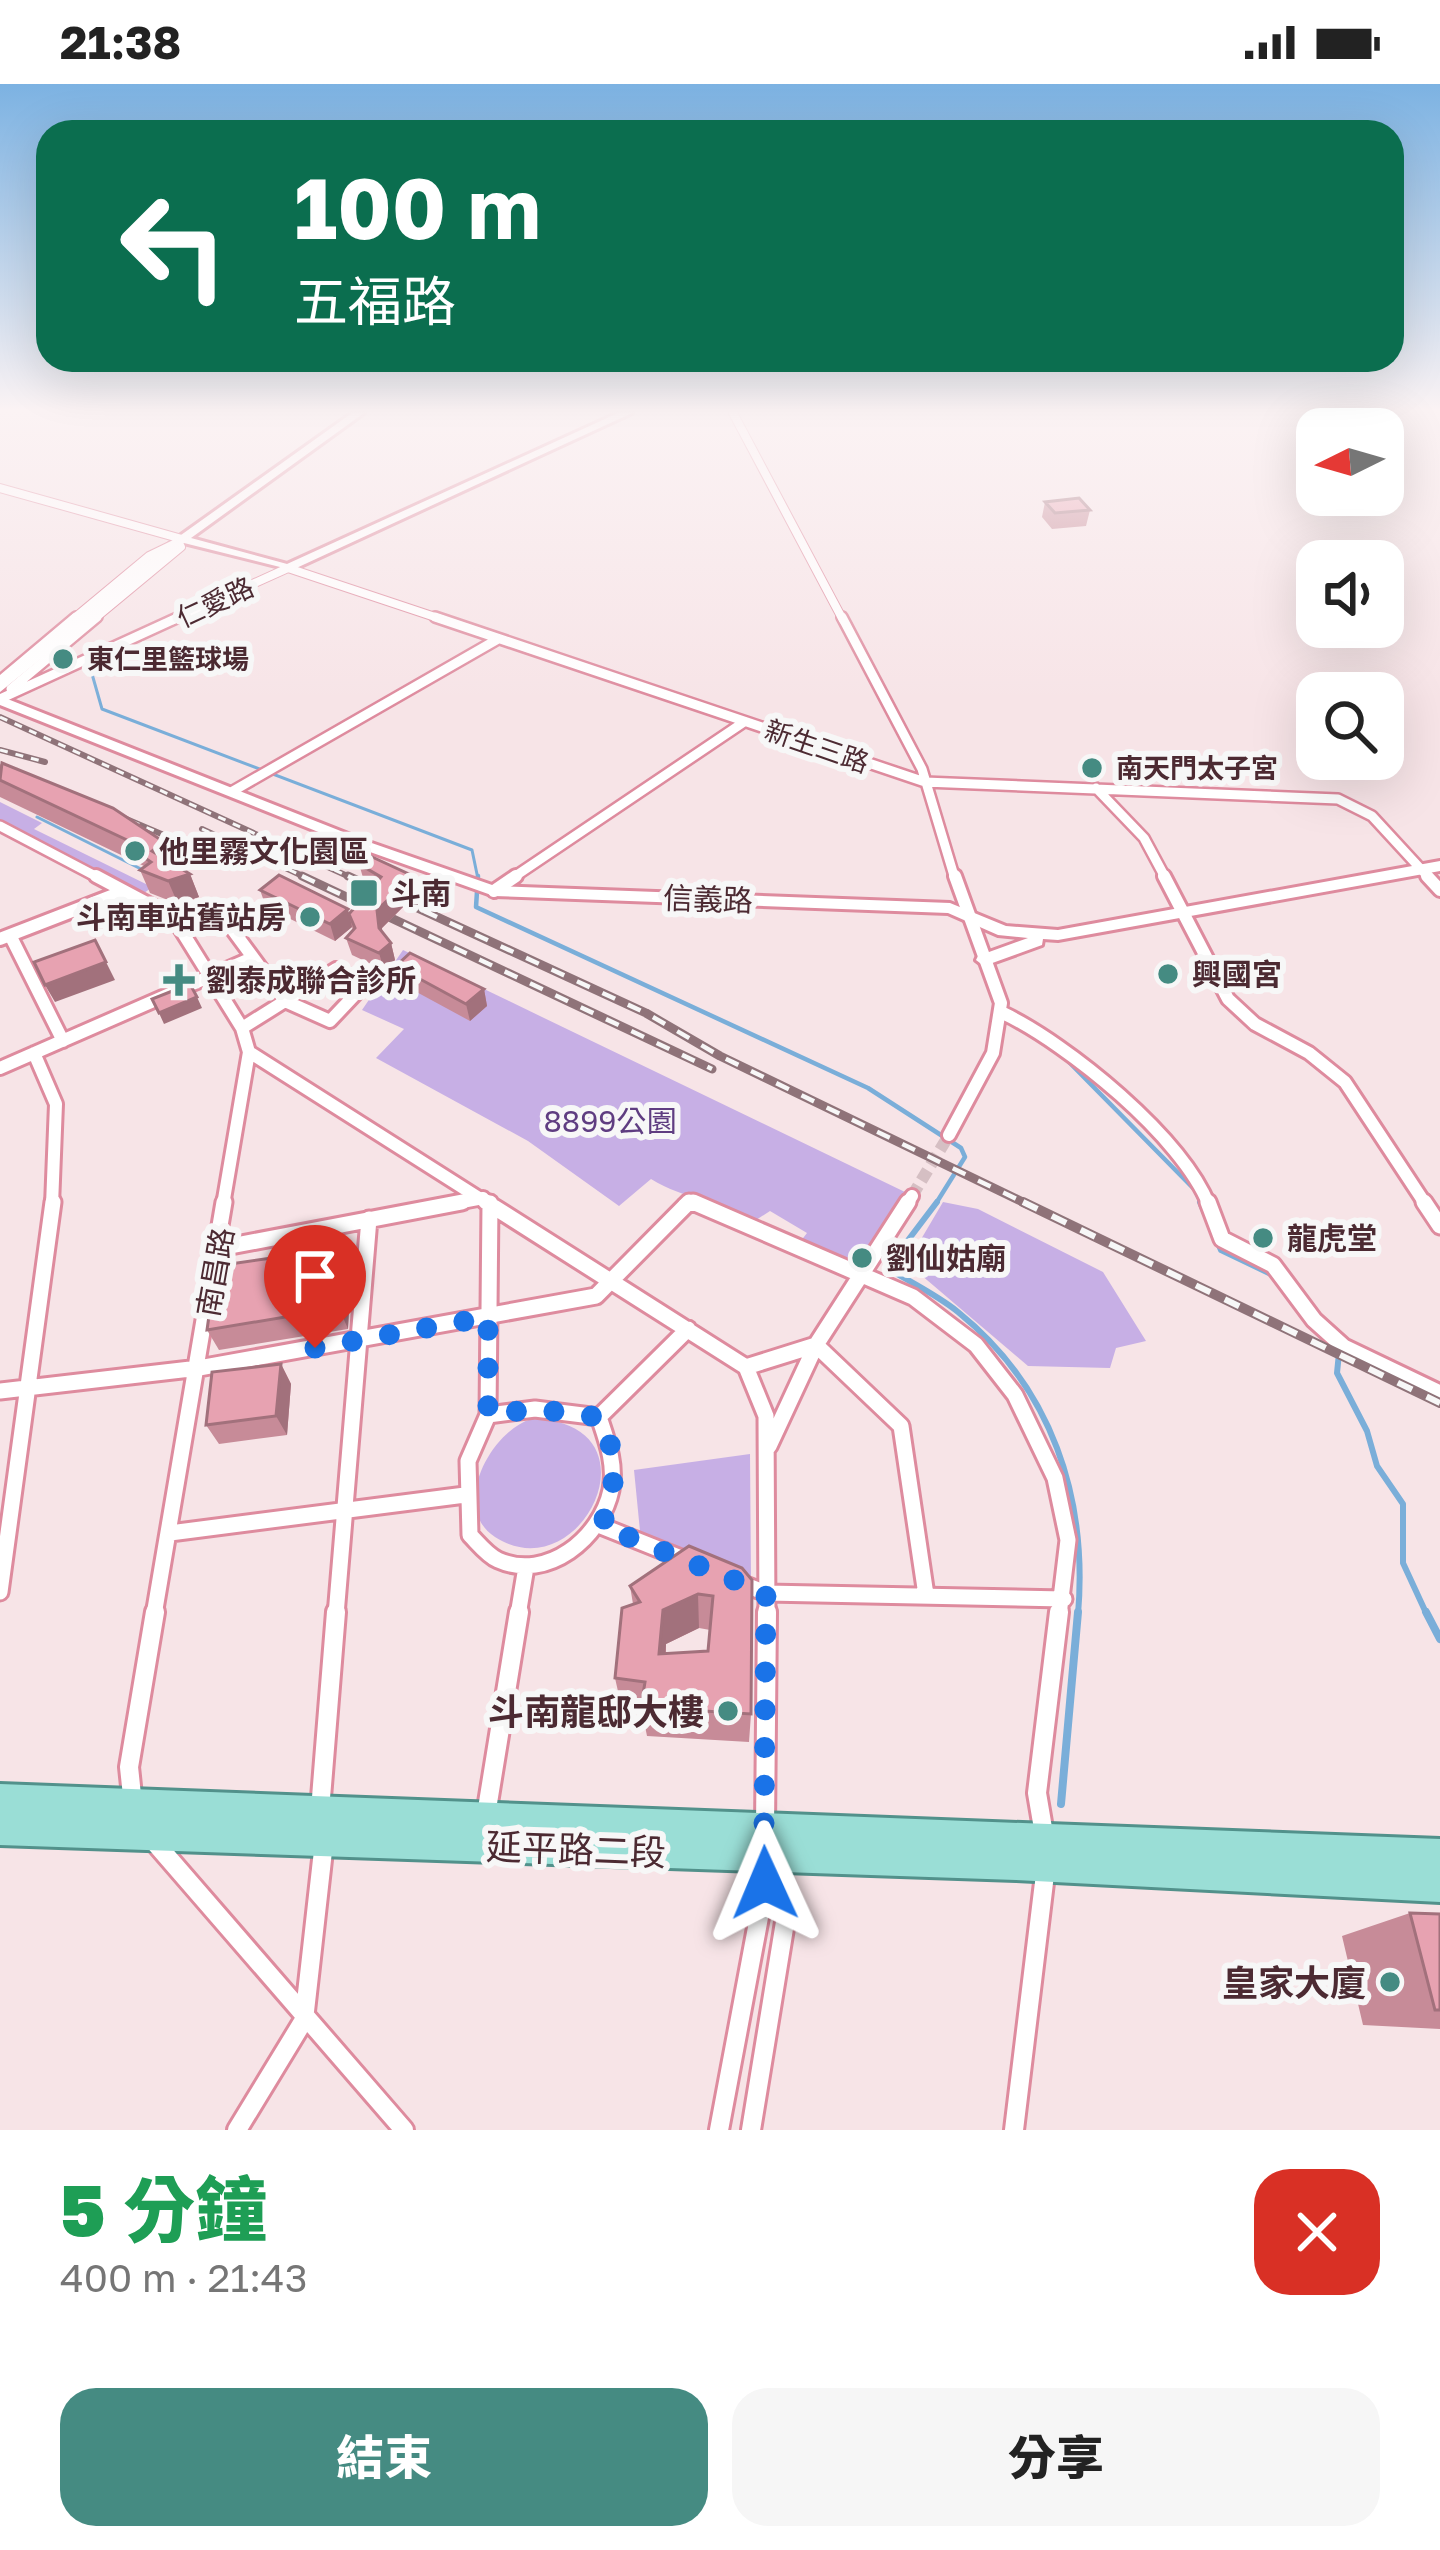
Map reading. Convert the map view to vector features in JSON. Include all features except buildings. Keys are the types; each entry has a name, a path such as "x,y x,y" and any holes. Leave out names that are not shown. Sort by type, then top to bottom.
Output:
{"main road":[{"name":"延平路二段","path":"0,1799 132,1803 322,1825 1046,1851 1440,1855"},
{"name":"延平路二段","path":"0,1829 149,1835 486,1816 767,1841"},
{"name":"延平路二段","path":"1046,1851 1440,1886"}],"street":[{"path":"71,508 180,540"},
{"path":"0,684 224,508"},
{"name":"仁愛路","path":"0,699 418,508"},
{"path":"783,508 925,782 1003,1013 993,1053 949,1135"},
{"path":"0,699 181,547 180,540"},
{"name":"新生三路","path":"180,540 288,568 925,782 1338,799 1372,816 1440,890"},
{"path":"233,791 498,639"},
{"name":"信義路","path":"0,699 422,868 494,891 872,904 966,914 1004,931 1058,935 1440,866"},
{"path":"494,891 744,722"},
{"path":"1096,788 1144,838 1178,913 1236,1009 1332,1068 1440,1226"},
{"path":"0,826 173,917 199,907 218,910 284,1001 330,1022 365,984 336,969 284,1001 242,1028"},
{"path":"63,1041 5,937 124,891"},
{"name":"南昌路","path":"173,917 242,1028 249,1052 220,1248 129,1767 132,1803 149,1835 304,2020 404,2130"},
{"path":"984,960 998,950 1058,935"},
{"path":"0,1068 252,958"},
{"path":"1003,1013 1040,1029 1107,1088 1199,1183 1222,1240 1273,1264 1314,1321 1345,1347 1440,1394"},
{"path":"249,1052 746,1367 766,1416 768,1447 767,1841 719,2130"},
{"path":"0,1592 58,1162 56,1104 34,1053"},
{"path":"768,1447 816,1346 912,1196"},
{"path":"220,1248 486,1200"},
{"path":"486,1200 488,1415 468,1461 466,1495 470,1535 478,1548 491,1558 526,1567 568,1552 601,1526 612,1484 614,1443 599,1417"},
{"path":"0,1391 199,1368 596,1296 614,1283 677,1209 691,1201 864,1275 940,1315 976,1346 1015,1395 1055,1478 1068,1540 1037,1793 1046,1851 1014,2130"},
{"path":"237,2130 304,2020 368,1219"},
{"path":"599,1417 688,1329"},
{"path":"746,1367 816,1346"},
{"path":"816,1346 902,1426 926,1595"},
{"path":"488,1415 535,1409 599,1417"},
{"path":"170,1533 466,1495"},
{"path":"601,1526 704,1568"},
{"path":"486,1816 526,1567"},
{"path":"725,1576 766,1593 1064,1599"},
{"path":"751,2130 786,1916 767,1841"}],"green space":[{"path":"0,802 42,823 34,829 152,887 143,894 0,820"},
{"name":"8899公園","path":"403,950 905,1192 857,1270 800,1242 807,1233 770,1211 756,1220 651,1179 619,1206 528,1141 376,1058 404,1029 362,1010"},
{"path":"943,1202 978,1209 1103,1272 1146,1341 1116,1348 1110,1368 1028,1366 907,1263"},
{"path":"531,1419 571,1427 594,1446 601,1472 596,1499 580,1525 556,1542 527,1548 495,1537 482,1524 476,1490 490,1454 516,1427"},
{"path":"750,1454 751,1577 640,1531 634,1470"}],"waterway":[{"path":"90,667 102,709 472,850 478,878"},
{"path":"37,817 145,871"},
{"path":"478,878 476,907 868,1088 961,1148 965,1157 936,1203"},
{"path":"1065,1058 1195,1190 1202,1205"},
{"path":"1200,1202 1221,1250 1271,1274"},
{"path":"936,1203 887,1268 950,1306 991,1342 1040,1410 1057,1448 1077,1529 1078,1615"},
{"path":"1302,1314 1339,1353 1337,1373 1367,1431 1377,1466 1403,1504 1403,1563 1427,1615"},
{"path":"1061,1804 1078,1612"},
{"path":"1426,1612 1440,1639"}],"tunnel":[{"path":"912,1196 949,1135"}],"railway":[{"path":"0,717 354,879"},
{"path":"0,750 45,762"},
{"path":"117,815 227,862"},
{"path":"202,829 309,879"},
{"path":"302,876 712,1069"},
{"path":"348,876 646,1013 720,1056 1029,1205"},
{"path":"1023,1202 1440,1403"}],"place":[{"name":"東仁里籃球場","path":"63,659"},
{"name":"南天門太子宮","path":"1092,768"},
{"name":"他里霧文化園區","path":"135,851"},
{"name":"斗南","path":"364,893"},
{"name":"斗南車站舊站房","path":"310,917"},
{"name":"興國宮","path":"1168,974"},
{"name":"劉泰成聯合診所","path":"179,980"},
{"name":"龍虎堂","path":"1263,1238"},
{"name":"劉仙姑廟","path":"862,1258"},
{"name":"斗南龍邸大樓","path":"728,1711"},
{"name":"皇家大廈","path":"1390,1982"}],"route":[{"path":"315,1348 488,1317 488,1415 535,1409 599,1417 614,1443 612,1484 601,1526 766,1593 764,1825 770,1857 765,1883"}]}
